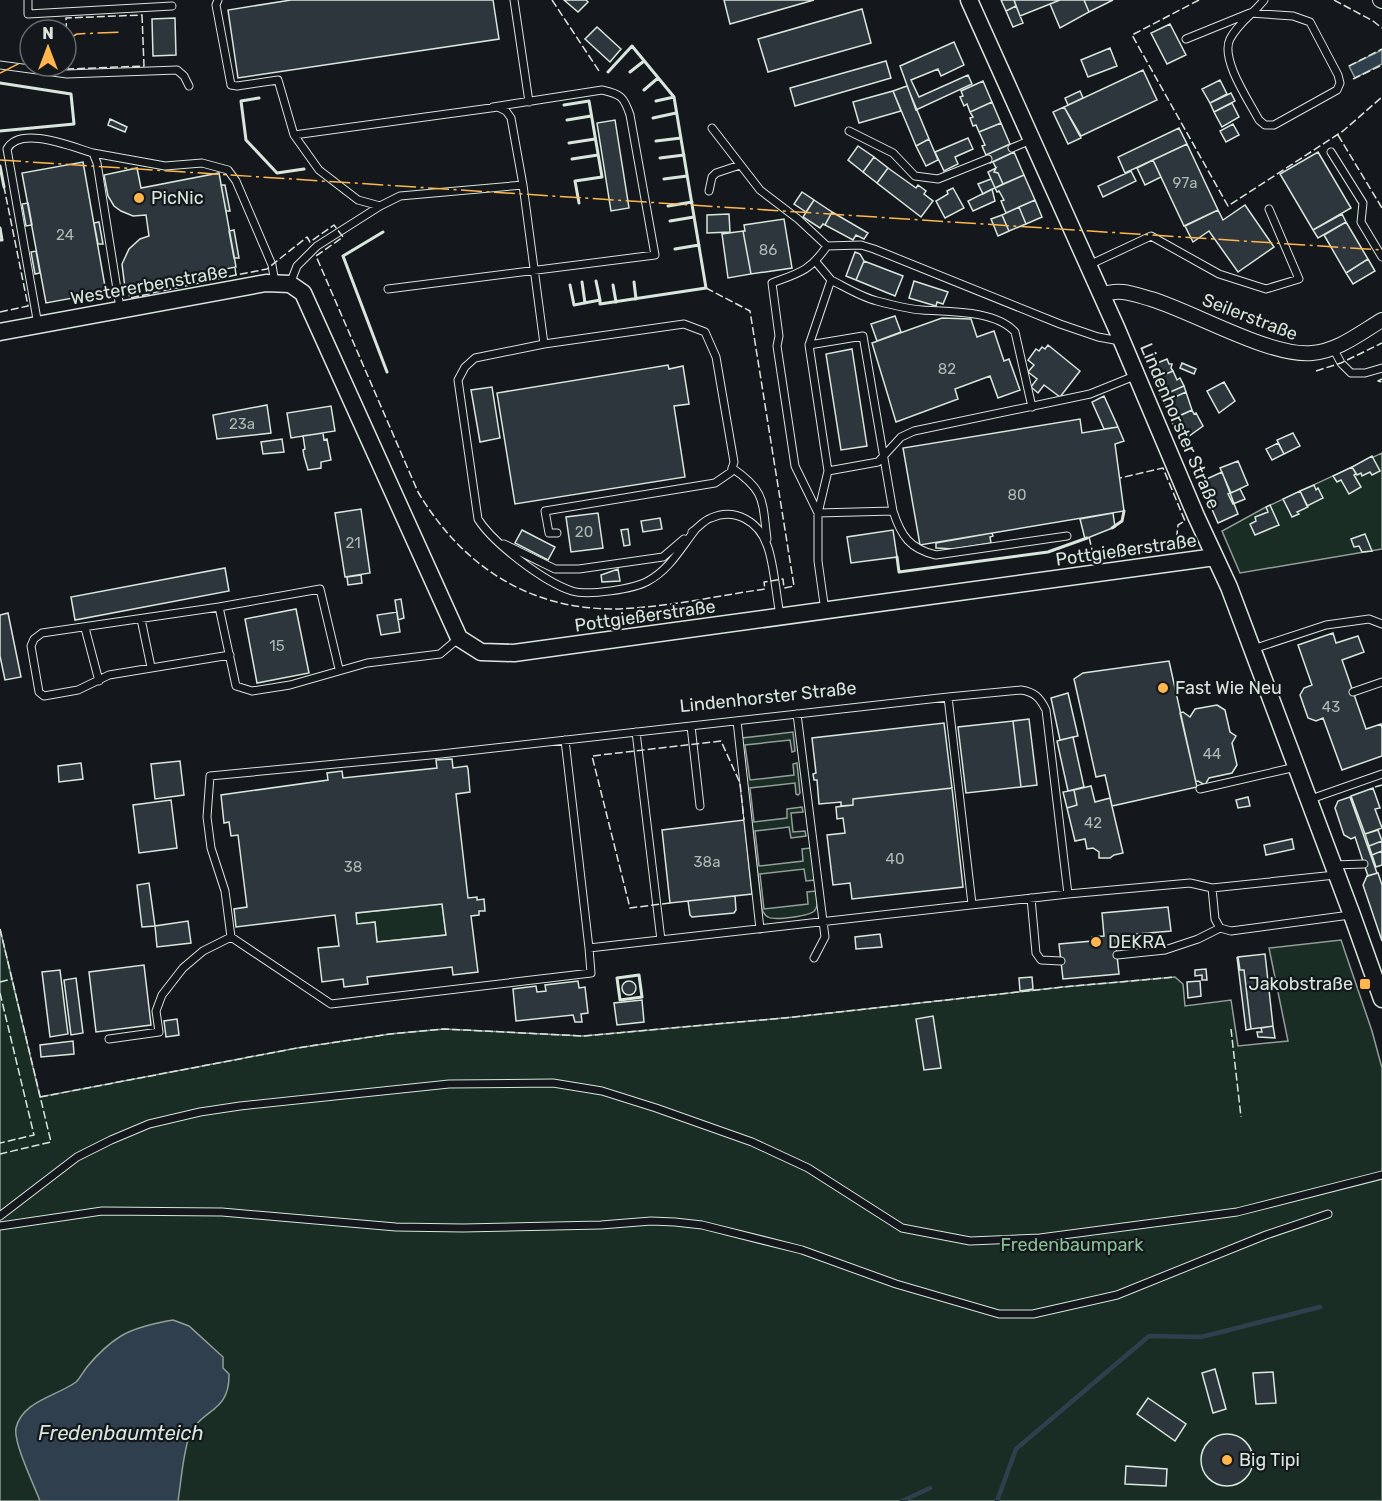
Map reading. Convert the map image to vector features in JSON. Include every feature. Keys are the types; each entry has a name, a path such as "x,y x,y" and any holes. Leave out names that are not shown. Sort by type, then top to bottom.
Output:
{"street":[{"name":"Lindenhorster Straße","path":"969,0 1123,342 1229,587 1382,999"},
{"name":"Westererbenstraße","path":"0,332 266,283 289,287"},
{"path":"289,287 459,638"},
{"name":"Seilerstraße","path":"1102,295 1119,290 1170,305 1295,354 1313,353 1333,348 1382,320"},
{"name":"Pottgießerstraße","path":"459,638 481,652 514,653 1215,557"}],"lane":[{"path":"28,0 28,14 172,6"},
{"path":"218,0 216,5 231,85 237,87 278,80 294,135 319,170 358,200 380,206"},
{"path":"514,0 529,102"},
{"path":"1186,39 1250,13 1293,16 1310,22 1340,83 1337,90 1274,125 1265,126 1259,120 1229,61 1228,52 1231,37 1250,13 1264,0"},
{"path":"0,66 67,74 177,70 184,76 189,86"},
{"path":"294,135 602,90 616,93 626,100 654,255 388,289"},
{"path":"493,107 504,109 511,118 544,344"},
{"path":"712,128 760,190 798,219 827,246 861,245 874,249 1060,324 1098,337 1123,342"},
{"path":"849,130 893,153 915,176 938,179 988,159"},
{"path":"38,325 7,149 16,140 30,136 93,153 165,166 202,163 228,170 236,182 272,266 289,287"},
{"path":"1012,148 1031,140"},
{"path":"1331,152 1363,203 1361,222 1382,257"},
{"path":"93,153 99,174 121,310"},
{"path":"710,191 712,177 716,173 740,165"},
{"path":"289,287 297,266 317,246 400,196 522,185"},
{"path":"1088,265 1151,236 1219,274 1266,289 1299,279 1269,208"},
{"path":"818,513 795,466 777,346 779,336 772,283 800,273 816,262 827,246"},
{"path":"816,262 831,280 874,301 920,310 970,313 1002,323 1012,329 1015,332 1032,407"},
{"path":"825,611 818,561 818,513 828,471 809,345 831,280"},
{"path":"557,533 549,533 545,511 715,483 731,472 734,462 716,357 705,332 684,324 544,344 475,358 465,367 458,380 478,519 486,532 527,566 572,591 589,592 636,585 648,581 664,570 695,530"},
{"path":"809,345 863,336 893,511 898,526 917,549 936,555 1067,536"},
{"path":"1333,348 1341,363 1351,373 1365,374 1382,368"},
{"path":"828,471 878,462 901,437 914,431 1090,394 1137,375"},
{"path":"732,468 755,486 762,500 780,618"},
{"path":"818,513 893,511"},
{"path":"496,541 555,569 579,569 663,557 710,518 728,514 744,517 759,528 768,545"},
{"path":"230,655 109,675 65,694 44,696 39,693 31,646 34,639 42,633 219,607 320,589 339,669"},
{"path":"219,607 236,686 252,691 290,685 339,669 367,663 440,654 459,638"},
{"path":"141,619 151,667"},
{"path":"1253,649 1326,625 1369,619 1382,624"},
{"path":"85,628 99,681"},
{"path":"1353,692 1382,682"},
{"name":"Lindenhorster Straße","path":"231,937 225,891 211,848 207,817 210,776 430,755 1021,690 1031,692 1041,700 1046,710 1068,894"},
{"path":"948,697 972,904"},
{"path":"797,714 824,921 825,937 814,958"},
{"path":"737,721 760,929"},
{"path":"691,726 700,806"},
{"path":"636,732 661,940"},
{"path":"109,1039 159,1032 156,1011 162,995 183,968 203,951 231,937 332,1004 591,973 565,740"},
{"path":"1200,789 1296,767"},
{"path":"1308,800 1382,774"},
{"path":"589,948 1068,894 1190,883 1212,888 1364,864"},
{"path":"1212,888 1215,920 1220,928"},
{"path":"1031,898 1036,953 1041,960 1061,961"},
{"path":"1117,955 1165,950 1198,939 1220,928 1231,931 1352,915"},
{"path":"0,1216 77,1157 149,1124 200,1112 240,1106 449,1084 554,1083 602,1091 752,1142 799,1163 902,1228 970,1241 1040,1238 1237,1212 1382,1175"},
{"path":"0,1226 102,1210 222,1212 396,1227 611,1225 651,1221 675,1222 702,1225 802,1250 896,1284 999,1314 1033,1314 1117,1295 1266,1234 1328,1214"}],"green space":[{"path":"1382,453 1382,549 1240,573 1222,531 1264,508"},
{"path":"793,732 795,751 792,752 790,740 745,745 750,780 794,775 793,764 797,763 800,793 798,795 795,783 750,788 754,822 787,818 787,809 802,807 803,812 791,813 793,832 805,831 806,836 791,838 789,827 755,831 759,866 803,861 802,849 811,848 815,880 806,881 804,869 760,874 764,909 808,904 807,892 816,891 815,910 800,916 772,918 766,916 762,910 742,738"},
{"path":"442,904 446,935 377,942 375,922 357,924 356,913"},
{"name":"Fredenbaumpark","path":"0,929 40,1097 297,1048 390,1034 444,1029 583,1036 794,1017 1175,977 1183,984 1185,1006 1231,1000 1238,1046 1288,1041 1269,948 1341,940 1382,1068 1382,1501 0,1501"}],"water":[{"path":"1382,50 1382,64 1355,78 1349,66"},
{"name":"Fredenbaumteich","path":"173,1320 189,1326 223,1357 223,1368 229,1374 225,1397 200,1421 189,1437 178,1501 40,1501 16,1434 16,1428 25,1411 76,1382 98,1354 121,1336 146,1326"}],"building":[{"path":"291,0 493,0 499,39 238,78 228,10"},
{"path":"564,0 586,0 588,2 578,12"},
{"path":"724,0 814,0 730,24"},
{"path":"1001,0 1014,0 1016,6 1006,11"},
{"path":"1014,0 1060,0 1020,16"},
{"path":"1060,0 1084,0 1089,12 1060,28 1050,4"},
{"path":"1084,0 1113,0 1089,12"},
{"path":"1016,6 1023,23 1013,27 1006,11"},
{"path":"862,9 871,43 768,72 758,39"},
{"path":"175,18 176,55 153,56 152,19"},
{"path":"1170,24 1186,55 1167,64 1151,33"},
{"path":"597,27 621,49 610,62 585,39"},
{"path":"954,42 964,65 941,76 938,69 911,80 919,97 968,75 972,84 916,110 900,66"},
{"path":"1110,48 1117,66 1088,77 1081,60"},
{"path":"886,61 891,78 795,106 790,88"},
{"path":"1143,70 1157,100 1081,136 1064,107"},
{"path":"1220,80 1227,94 1210,103 1202,89"},
{"path":"983,81 992,102 970,112 967,104 964,106 960,97 963,96 961,91"},
{"path":"907,86 929,139 916,146 893,91"},
{"path":"893,91 901,111 859,123 853,102"},
{"path":"1080,91 1083,98 1068,105 1065,98"},
{"path":"1231,93 1235,101 1214,112 1210,103"},
{"path":"992,102 1001,123 979,132 976,125 973,126 970,118 973,117 970,112"},
{"path":"1232,103 1239,117 1222,127 1214,112"},
{"path":"1064,107 1081,138 1068,144 1053,112"},
{"path":"110,119 127,127 125,132 108,125"},
{"path":"615,120 629,208 611,211 597,123"},
{"path":"1001,123 1010,144 986,155 982,146 985,145 979,132"},
{"path":"1233,124 1239,135 1226,142 1220,131"},
{"path":"1179,128 1187,144 1125,173 1118,157"},
{"path":"968,138 973,149 955,157 958,164 944,171 935,152"},
{"path":"929,139 938,160 926,166 916,146"},
{"path":"1010,144 1014,152 990,163 986,155"},
{"path":"1187,144 1218,210 1184,226 1153,160"},
{"path":"858,146 874,157 863,172 848,160"},
{"path":"1014,152 1024,175 1003,184 998,173 994,172 996,168 993,162"},
{"path":"1318,152 1351,208 1313,230 1280,174"},
{"path":"874,157 888,168 877,183 863,172"},
{"path":"1153,160 1161,177 1145,185 1137,168"},
{"path":"83,162 106,292 46,303 22,173"},
{"path":"137,168 141,188 219,173 236,267 125,288 122,264 129,249 140,239 149,236 146,215 133,216 114,206 108,196 104,175"},
{"path":"888,168 916,188 918,185 933,201 921,217 877,183"},
{"path":"996,168 994,172 998,173 1003,184 995,188 988,172"},
{"path":"1131,171 1136,181 1103,197 1098,186"},
{"path":"1024,175 1035,200 1006,213 1001,201 1004,200 995,188"},
{"path":"991,179 995,188 983,194 978,184"},
{"path":"221,185 225,185 230,211 226,211"},
{"path":"953,188 964,208 945,218 936,201"},
{"path":"992,189 995,201 973,211 968,201"},
{"path":"802,192 814,200 806,212 794,204"},
{"path":"814,200 832,212 825,225 823,224 820,228 803,217"},
{"path":"1035,200 1042,217 1026,224 1019,207"},
{"path":"28,203 32,225 26,226 22,204"},
{"path":"1245,205 1274,247 1238,272 1209,231 1193,242 1185,226 1218,210 1223,220"},
{"path":"1019,207 1026,224 1009,231 1002,215"},
{"path":"832,212 868,233 864,239 856,235 853,240 825,225"},
{"path":"729,214 730,232 707,233 707,215"},
{"path":"1342,214 1346,222 1318,238 1313,230"},
{"path":"1002,215 1009,231 998,236 991,219"},
{"path":"784,219 792,268 751,274 743,231 745,231 744,225"},
{"path":"99,222 103,244 98,244 94,223"},
{"path":"1346,222 1368,259 1346,273 1324,235"},
{"path":"234,230 239,258 234,258 229,231"},
{"path":"743,231 751,274 728,278 722,234"},
{"path":"36,251 40,273 35,274 31,252"},
{"path":"855,252 860,254 864,261 856,280 846,276"},
{"path":"1368,259 1375,271 1353,284 1346,273"},
{"path":"864,261 903,276 895,296 856,280"},
{"path":"914,281 948,292 943,304 937,302 936,306 909,298"},
{"path":"895,316 901,332 877,341 871,324"},
{"path":"942,318 971,319 977,337 994,331 1004,361 1009,359 1020,390 998,398 990,376 955,389 958,399 896,422 872,343"},
{"path":"1048,345 1080,371 1060,397 1044,385 1038,393 1031,387 1037,379 1028,372 1034,365 1028,360 1036,349 1039,351 1042,347 1045,349"},
{"path":"852,349 867,446 841,450 826,354"},
{"path":"1167,359 1169,364 1172,364 1173,371 1154,379 1148,367"},
{"path":"1182,363 1196,369 1194,374 1180,368"},
{"path":"668,365 669,369 683,366 689,404 674,406 685,477 515,504 497,393"},
{"path":"1173,371 1177,380 1180,378 1184,386 1161,396 1154,379"},
{"path":"1224,382 1235,401 1219,413 1207,391"},
{"path":"1184,386 1186,392 1164,402 1161,396"},
{"path":"492,387 500,438 480,442 471,390"},
{"path":"1186,392 1192,410 1172,419 1164,402"},
{"path":"1104,396 1118,427 1104,429 1092,402"},
{"path":"267,405 271,433 217,439 213,415"},
{"path":"331,406 335,431 291,438 287,413"},
{"path":"1192,410 1203,426 1185,439 1180,438 1171,420"},
{"path":"1080,419 1082,433 1118,427 1124,441 1115,444 1124,511 920,545 903,448"},
{"path":"323,433 324,440 327,439 331,460 321,462 321,468 308,470 303,450 305,449 303,436"},
{"path":"1293,433 1300,446 1284,454 1277,440"},
{"path":"282,439 284,452 263,454 261,442"},
{"path":"1278,443 1284,454 1272,460 1266,449"},
{"path":"1372,456 1380,471 1372,475 1370,472 1362,476 1361,473 1357,475 1352,467"},
{"path":"1238,461 1248,485 1231,493 1220,468"},
{"path":"1352,467 1361,487 1349,494 1341,480 1337,482 1333,476"},
{"path":"1222,472 1238,514 1218,523 1200,482"},
{"path":"1314,485 1323,498 1307,506 1300,491"},
{"path":"1240,489 1245,499 1233,504 1228,494"},
{"path":"1300,491 1308,507 1292,517 1283,499"},
{"path":"1270,505 1279,525 1255,535 1250,524 1256,521 1255,517 1268,512 1266,507"},
{"path":"361,509 370,573 345,577 335,513"},
{"path":"598,513 603,548 571,552 566,517"},
{"path":"1113,513 1115,527 1085,539 1080,519"},
{"path":"660,518 662,529 643,532 641,521"},
{"path":"628,529 630,545 624,546 621,530"},
{"path":"522,530 555,547 548,560 515,543"},
{"path":"893,530 897,557 851,563 847,537"},
{"path":"992,533 991,543 954,549 936,548 936,543"},
{"path":"1365,534 1372,551 1362,552 1359,546 1354,547 1351,539"},
{"path":"225,568 229,591 75,620 71,597"},
{"path":"618,569 620,581 602,582 601,575"},
{"path":"361,575 362,583 348,585 347,577"},
{"path":"401,599 404,618 398,620 395,600"},
{"path":"296,609 309,673 257,683 245,619"},
{"path":"397,612 400,632 381,635 377,615"},
{"path":"8,613 21,677 5,680 0,656 0,615"},
{"path":"1333,633 1336,643 1358,636 1364,652 1342,660 1366,729 1381,724 1382,728 1382,756 1342,770 1323,718 1316,721 1308,718 1300,695 1304,688 1312,685 1298,645"},
{"path":"1169,661 1197,787 1112,806 1105,775 1096,777 1074,679 1083,673"},
{"path":"1068,693 1078,736 1060,740 1051,698"},
{"path":"1217,705 1225,710 1230,732 1236,736 1232,743 1237,765 1232,773 1209,778 1205,785 1196,782 1180,713 1183,712 1190,717 1195,709"},
{"path":"1029,719 1037,785 1021,787 1013,721"},
{"path":"1013,721 1021,787 966,793 958,727"},
{"path":"944,723 952,788 853,799 853,805 841,806 841,802 819,804 817,780 814,780 813,774 816,773 812,738"},
{"path":"1073,737 1084,787 1068,791 1057,741"},
{"path":"452,759 453,768 467,766 468,769 470,792 456,794 468,898 484,899 485,911 479,911 479,915 471,916 478,972 453,975 452,967 367,977 368,984 344,987 343,979 322,982 318,948 339,946 335,915 236,927 234,909 247,907 238,835 231,836 229,822 224,823 221,795 328,780 327,773 342,771 343,778 437,768 436,760","holes":["442,904 446,935 377,942 375,922 357,924 356,913"]},
{"path":"180,761 184,795 155,799 151,764"},
{"path":"81,763 83,779 59,782 58,766"},
{"path":"1091,786 1095,802 1110,798 1123,853 1110,858 1099,858 1099,852 1093,848 1087,849 1085,839 1075,841 1067,808 1077,805 1074,790"},
{"path":"952,788 963,887 852,899 850,883 833,885 827,835 845,833 843,818 837,819 836,807 853,805 853,799"},
{"path":"1373,788 1380,808 1375,809 1382,828 1365,834 1351,796"},
{"path":"1074,790 1077,805 1067,808 1063,792"},
{"path":"1248,797 1250,806 1238,808 1236,800"},
{"path":"1350,797 1377,873 1368,876 1355,837 1351,839 1344,835 1335,808 1338,801"},
{"path":"171,800 177,848 139,853 133,805"},
{"path":"744,820 752,894 670,903 662,830"},
{"path":"1378,830 1382,841 1369,846 1365,834"},
{"path":"1292,839 1294,849 1266,855 1264,845"},
{"path":"1382,841 1382,851 1372,855 1369,846"},
{"path":"1382,851 1382,865 1376,867 1372,855"},
{"path":"1378,873 1382,885 1382,941 1363,885 1367,876"},
{"path":"149,883 155,926 142,927 137,885"},
{"path":"735,896 736,910 734,913 692,917 690,915 688,901"},
{"name":"DEKRA","path":"1168,907 1171,931 1115,936 1119,974 1063,979 1059,944 1092,941 1092,937 1104,936 1102,913"},
{"path":"188,921 191,943 157,947 155,926"},
{"path":"880,934 882,947 856,949 855,937"},
{"path":"1265,954 1273,1026 1251,1029 1244,970 1240,970 1238,957"},
{"path":"1237,957 1240,970 1244,970 1251,1029 1246,1030"},
{"path":"144,965 151,1025 96,1032 89,972"},
{"path":"1206,969 1207,980 1202,980 1202,975 1195,976 1195,970"},
{"path":"60,970 68,1034 50,1037 42,972"},
{"path":"1032,977 1033,989 1020,991 1019,978"},
{"path":"76,978 83,1033 71,1035 64,980"},
{"path":"578,981 579,988 585,987 588,1013 581,1014 582,1022 575,1022 573,1015 516,1021 513,989 536,986 537,992 546,991 545,985"},
{"path":"626,981 632,981 636,988 632,995 626,995 622,991 622,985"},
{"path":"1200,981 1201,996 1188,998 1187,982"},
{"path":"642,1000 644,1022 617,1025 614,1003"},
{"path":"933,1016 941,1068 924,1070 916,1019"},
{"path":"177,1019 179,1035 166,1037 164,1021"},
{"path":"1273,1026 1275,1038 1258,1037 1257,1032 1262,1032 1261,1028"},
{"path":"73,1041 74,1054 41,1057 40,1045"},
{"path":"1215,1369 1226,1409 1213,1413 1202,1373"},
{"path":"1273,1372 1276,1403 1256,1404 1253,1373"},
{"path":"1148,1398 1186,1424 1175,1441 1137,1414"},
{"name":"Big Tipi","path":"1222,1434 1232,1434 1241,1438 1249,1446 1253,1460 1249,1474 1241,1482 1232,1486 1222,1486 1213,1482 1205,1474 1201,1465 1201,1455 1205,1446 1213,1438"},
{"path":"1126,1466 1167,1469 1166,1486 1125,1484"}],"waterway":[{"path":"997,1501 1016,1449 1149,1336 1201,1337 1320,1307"},
{"path":"902,1501 930,1488"}],"fence":[{"path":"552,0 599,71"},
{"path":"1199,0 1132,35 1228,206 1343,131 1382,97"},
{"path":"1334,0 1382,28"},
{"path":"142,15 144,66 68,69 66,18 142,15"},
{"path":"1349,66 1382,49"},
{"path":"1353,79 1382,65"},
{"path":"1338,135 1382,208"},
{"path":"0,312 28,306 4,187"},
{"path":"235,268 236,275 267,269 307,237 310,242 334,225 343,237 316,256 418,492 437,520 458,545 482,566 508,583 536,596 599,609 650,607 700,600 765,589 764,582 783,579 784,588 794,586 750,311 706,288"},
{"path":"106,292 127,288 130,298 236,275"},
{"path":"1316,371 1341,363 1382,343"},
{"path":"1382,379 1378,381 1382,382"},
{"path":"1089,537 1094,558 1156,550 1176,543 1178,525 1185,521 1163,468 1120,478"},
{"path":"670,903 630,908 592,756 721,741 740,783 744,820"},
{"path":"1375,787 1382,785"},
{"path":"0,929 51,1142 0,1154"},
{"path":"40,1097 297,1048 390,1034 444,1029 583,1036 794,1017 1175,977"},
{"path":"0,982 12,979"},
{"path":"0,993 34,1135 0,1143"},
{"path":"1231,1029 1241,1117"}],"wall":[{"path":"570,285 574,305 600,300 600,304 706,288 674,97 632,46 608,72"},
{"path":"630,72 644,61"},
{"path":"644,90 658,78"},
{"path":"0,83 71,94 74,124 0,131"},
{"path":"656,101 674,97"},
{"path":"259,98 241,101 246,140 277,173 304,169"},
{"path":"564,105 589,101 602,177 575,181 579,203"},
{"path":"653,118 676,113"},
{"path":"567,120 591,116"},
{"path":"656,141 681,138"},
{"path":"569,143 595,139"},
{"path":"572,159 598,155"},
{"path":"660,158 684,155"},
{"path":"0,166 4,187"},
{"path":"664,179 687,176"},
{"path":"668,206 692,202"},
{"path":"670,221 694,217"},
{"path":"0,228 2,240 0,240"},
{"path":"383,232 343,256 387,372"},
{"path":"675,249 699,245"},
{"path":"596,281 600,300"},
{"path":"582,282 585,303"},
{"path":"634,282 636,299"},
{"path":"613,285 616,302"},
{"path":"1112,528 1122,521 1124,511"},
{"path":"897,557 899,572 1048,552 1087,538"},
{"path":"639,975 642,997 620,1000 617,978 639,975"}],"power":[{"path":"78,34 122,32"},
{"path":"0,73 18,64"},
{"path":"0,160 1382,250"}],"place":[{"name":"PicNic","path":"139,198"},
{"name":"Fast Wie Neu","path":"1163,688"},
{"name":"DEKRA","path":"1096,942"},
{"name":"Jakobstraße","path":"1365,984"},
{"name":"Big Tipi","path":"1227,1460"}]}
